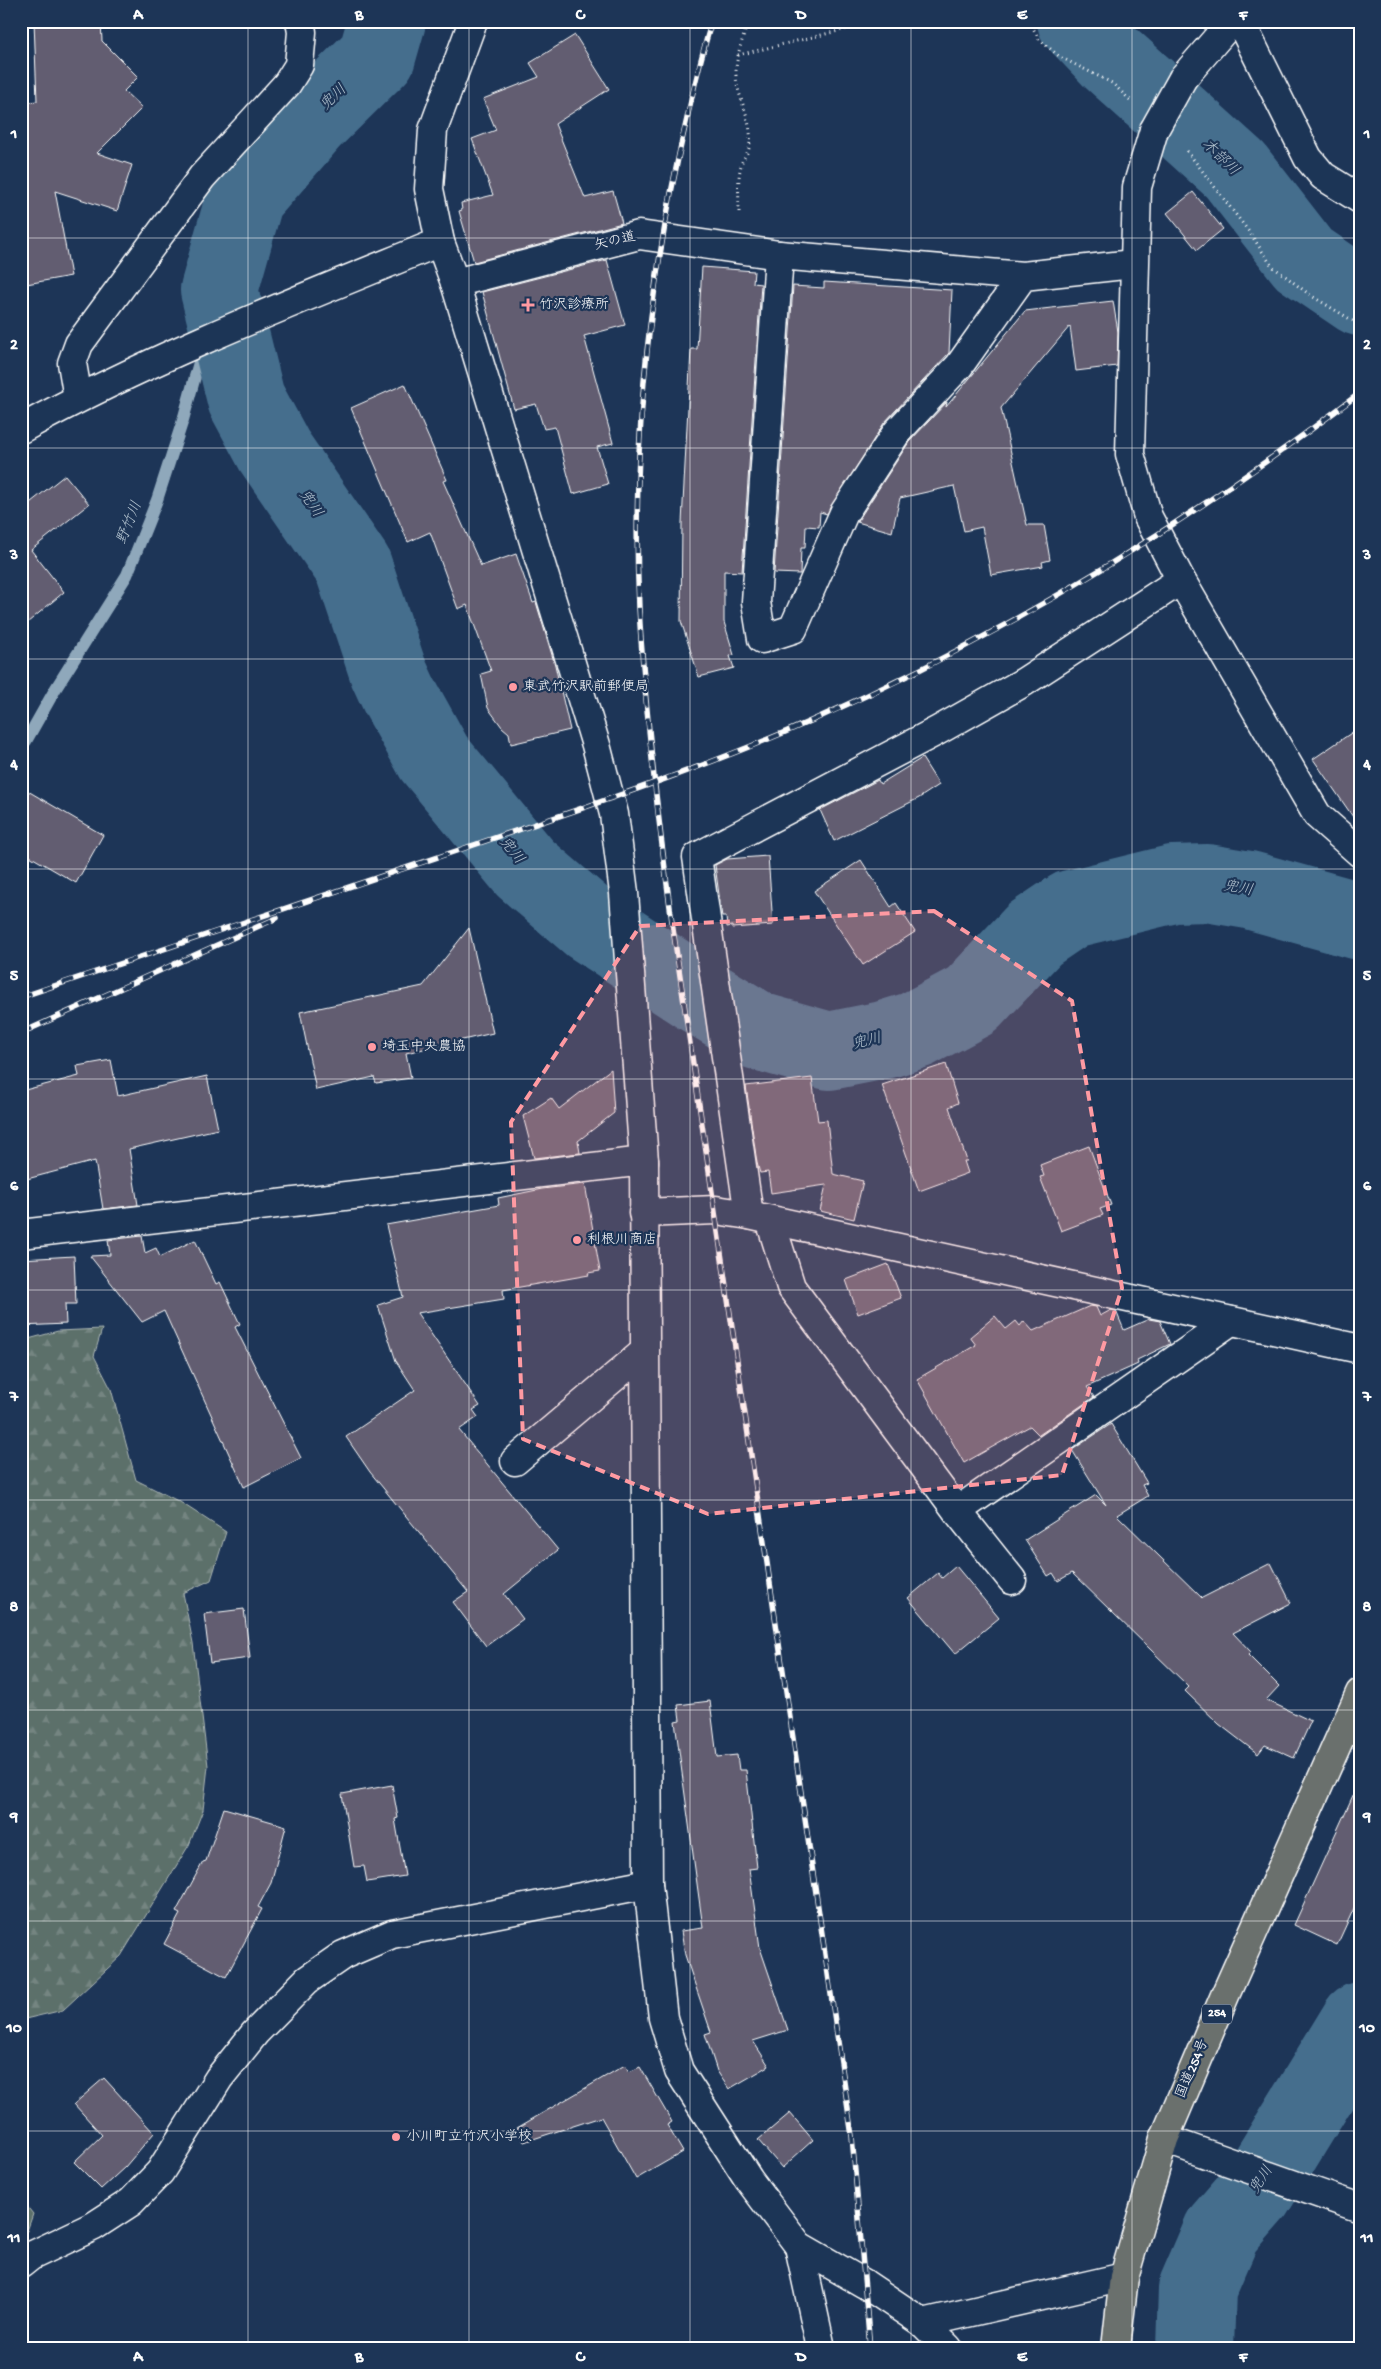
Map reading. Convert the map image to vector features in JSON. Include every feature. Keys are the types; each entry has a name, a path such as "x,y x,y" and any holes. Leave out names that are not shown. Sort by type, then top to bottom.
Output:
{"highway":[{"name":"国道254号","path":"1116,2348 1124,2277 1164,2139 1230,1984 1360,1693"}],"street":[{"path":"78,398 72,363 79,344 202,177 287,84 299,65 302,32 300,21"},
{"path":"473,21 432,130 429,188 440,242 596,745 614,814 624,893 630,1009 644,1161 648,1884 663,2018 679,2071 749,2180 800,2246 865,2284 923,2323 948,2348"},
{"path":"1232,21 1183,78 1154,130 1136,187 1130,454 1148,517 1180,580 1317,816 1360,853"},
{"path":"1240,21 1308,158 1324,176 1350,195 1360,199"},
{"name":"矢の道","path":"454,283 639,235 779,255 1023,276 1133,264"},
{"path":"21,429 78,398 155,361 440,242"},
{"path":"779,255 756,602 762,639 793,628 844,513 897,432 959,366 1023,276"},
{"path":"1012,1580 957,1511 791,1287 759,1218 724,1050 697,857 1024,682 1180,580"},
{"path":"21,1234 644,1161"},
{"path":"643,1213 716,1210 759,1218 1360,1349"},
{"path":"957,1511 1231,1322"},
{"path":"515,1461 644,1352"},
{"path":"21,2264 31,2256 94,2226 131,2202 160,2172 219,2078 256,2033 307,1980 343,1955 392,1934 648,1884"},
{"path":"1164,2139 1360,2208"},
{"path":"800,2246 821,2348"},
{"path":"923,2323 1124,2277"}],"path":[{"path":"737,250 739,180 742,162 749,148 746,111 736,78 737,55 748,21"},
{"path":"737,55 855,27 868,21"},
{"path":"1029,21 1039,39 1060,57 1112,83 1132,102"},
{"path":"1184,147 1245,225 1272,266 1310,296 1360,325"}],"highlighted area":[{"path":"934,911 1072,1001 1122,1288 1062,1475 708,1514 523,1439 511,1122 640,926"}],"green space":[{"path":"102,1329 94,1356 111,1389 136,1480 180,1502 226,1532 211,1580 183,1593 193,1643 208,1766 203,1810 189,1845 121,1956 63,2010 21,2020 21,1341 58,1331"},
{"path":"21,2199 33,2214 27,2231 21,2235"}],"building":[{"path":"34,21 101,21 102,41 138,77 124,91 142,108 97,153 132,165 117,211 55,191 71,276 21,285 21,93 29,102 37,101"},
{"path":"575,35 609,89 555,124 585,198 613,191 622,223 474,262 459,211 462,210 461,203 493,195 472,139 496,130 483,99 539,77 530,63"},
{"path":"1193,192 1223,229 1197,250 1167,213"},
{"path":"607,260 625,325 584,336 613,443 597,447 608,484 573,494 555,427 544,429 536,404 514,409 482,292"},
{"path":"702,267 754,271 753,283 761,284 742,572 724,571 724,622 734,655 730,656 734,668 699,677 681,621 682,523 691,349 697,349"},
{"path":"824,282 952,290 949,353 884,423 827,514 820,512 819,527 806,526 805,548 801,548 800,574 774,573 793,286 824,288"},
{"path":"1113,301 1118,332 1117,366 1076,371 1070,326 1001,408 1027,525 1044,525 1050,560 1042,562 1043,566 991,575 982,527 964,531 954,486 900,498 892,532 857,522 909,442 947,402 946,407 1025,311"},
{"path":"405,384 447,480 443,481 481,566 516,554 533,603 536,602 555,665 570,730 511,744 509,733 502,727 488,708 481,674 491,671 467,605 458,609 430,532 408,542 351,408"},
{"path":"65,475 89,504 31,550 64,592 21,628 21,510"},
{"path":"1360,727 1360,827 1313,759"},
{"path":"922,758 939,785 919,798 834,841 820,810 878,780 880,784"},
{"path":"21,787 103,835 76,883 21,851"},
{"path":"768,856 773,925 727,927 726,917 722,917 715,865 727,859"},
{"path":"861,860 891,907 896,903 915,932 863,965 814,891"},
{"path":"469,928 493,1033 406,1053 411,1078 376,1083 374,1077 316,1090 300,1012 423,986"},
{"path":"111,1060 118,1096 207,1076 218,1129 129,1149 138,1205 103,1209 95,1161 27,1179 21,1157 21,1091 79,1076 77,1066"},
{"path":"946,1064 958,1103 949,1107 967,1161 964,1161 968,1173 919,1191 882,1085"},
{"path":"611,1069 614,1113 578,1141 580,1153 534,1158 523,1116 551,1098 559,1109"},
{"path":"812,1078 818,1121 827,1120 833,1174 863,1181 854,1219 820,1211 826,1185 771,1193 768,1172 760,1173 757,1163 746,1086"},
{"path":"1089,1146 1111,1205 1100,1209 1103,1215 1061,1231 1040,1177 1044,1176 1040,1165"},
{"path":"585,1184 600,1271 588,1273 589,1275 503,1290 504,1299 417,1313 480,1406 473,1410 478,1417 459,1430 558,1550 504,1594 523,1619 486,1646 453,1602 468,1592 370,1472 346,1437 415,1390 396,1361 378,1305 403,1297 386,1225 499,1205 498,1198 542,1189"},
{"path":"142,1236 145,1253 156,1248 160,1257 195,1240 216,1284 220,1282 240,1324 235,1327 301,1458 244,1487 164,1311 142,1322 90,1256 110,1255 108,1240"},
{"path":"74,1256 76,1304 65,1304 66,1324 21,1326 21,1259"},
{"path":"888,1264 901,1298 858,1314 846,1280"},
{"path":"1090,1306 1096,1307 1100,1316 1111,1310 1116,1311 1124,1330 1149,1319 1160,1321 1170,1344 1137,1360 1138,1364 1087,1387 1094,1397 1039,1435 1030,1426 964,1463 917,1379 976,1345 970,1337 995,1316 1006,1329 1016,1321 1020,1326 1024,1321 1033,1331"},
{"path":"1111,1424 1147,1483 1142,1485 1148,1496 1117,1515 1202,1598 1271,1563 1291,1603 1233,1633 1251,1652 1248,1655 1279,1686 1266,1700 1311,1721 1294,1758 1265,1745 1258,1754 1219,1724 1185,1691 1189,1687 1072,1573 1058,1581 1053,1573 1048,1576 1025,1540 1096,1495 1106,1505 1072,1450"},
{"path":"956,1566 999,1618 955,1654 908,1598 938,1573 942,1578"},
{"path":"244,1609 250,1658 210,1663 204,1614"},
{"path":"710,1701 717,1757 737,1755 739,1770 746,1770 757,1868 749,1869 760,1948 788,2030 753,2041 769,2066 729,2089 717,2071 705,2034 711,2032 685,1955 681,1931 703,1928 675,1721 680,1720 678,1705"},
{"path":"1360,1780 1360,1895 1337,1945 1294,1925"},
{"path":"392,1785 398,1818 395,1819 405,1876 367,1882 364,1866 354,1867 342,1794"},
{"path":"224,1808 286,1826 271,1883 258,1907 262,1909 226,1977 164,1944 180,1914 176,1912 203,1862 206,1861"},
{"path":"625,2065 629,2072 640,2067 672,2122 667,2125 683,2152 636,2179 601,2117 524,2142 517,2128"},
{"path":"104,2078 154,2133 125,2167 101,2189 74,2162 102,2135 74,2104"},
{"path":"790,2113 813,2140 782,2168 758,2140"}],"waterway":[{"name":"兜川","path":"387,21 377,56 311,121 245,197 219,290 246,399 274,451 353,566 388,671 399,695 434,758 525,868 590,924 758,1031 829,1051 884,1040 916,1030 972,1000 1034,934 1071,909 1173,884 1207,883 1249,890 1360,921"},
{"name":"木部川","path":"1076,21 1112,59 1235,170 1304,259 1360,297"},
{"name":"野竹川","path":"21,745 26,741 56,688 127,575 157,500 183,420 219,290"},
{"name":"兜川","path":"1195,2348 1197,2289 1222,2231 1254,2194 1360,2021"}],"railway":[{"path":"712,21 696,79 663,236 646,359 638,484 639,608 652,765 672,922 852,2136 870,2348"},
{"path":"21,997 597,803 684,772 813,720 886,687 957,651 1096,573 1230,486 1296,441 1360,393"},
{"path":"21,1033 277,918"}],"place":[{"name":"竹沢診療所","path":"528,305"},
{"name":"東武竹沢駅前郵便局","path":"513,687"},
{"name":"埼玉中央農協","path":"372,1047"},
{"name":"利根川商店","path":"577,1240"},
{"name":"小川町立竹沢小学校","path":"396,2137"}]}
